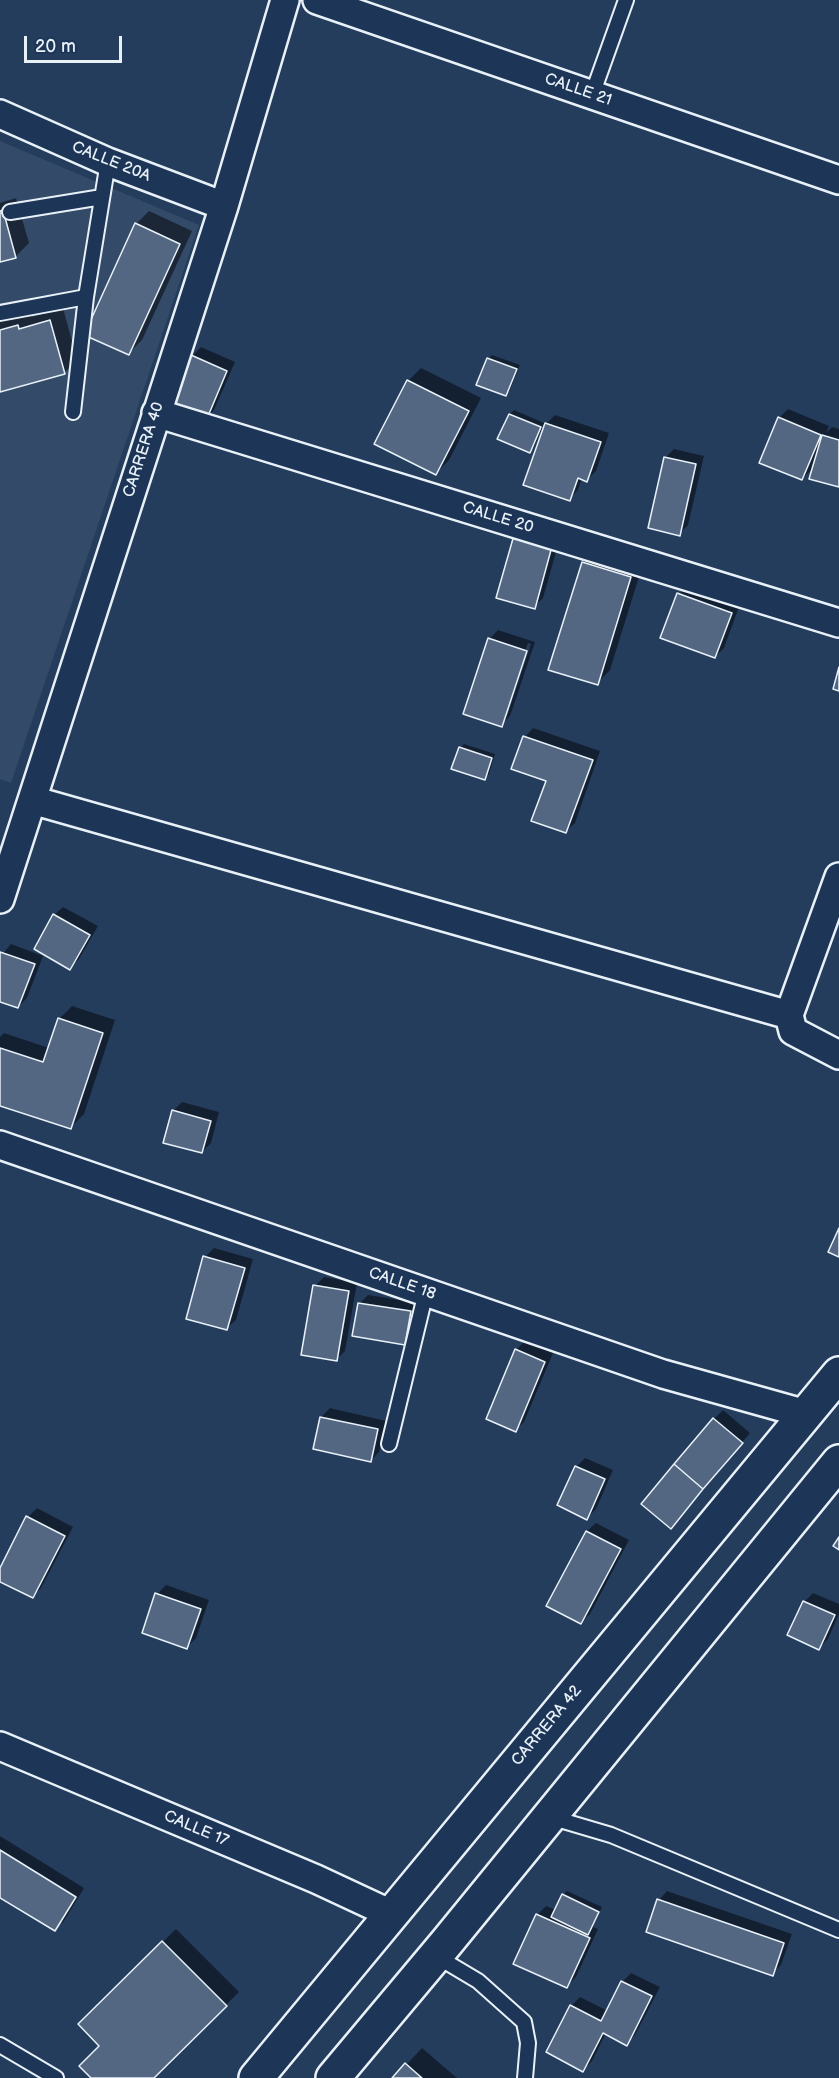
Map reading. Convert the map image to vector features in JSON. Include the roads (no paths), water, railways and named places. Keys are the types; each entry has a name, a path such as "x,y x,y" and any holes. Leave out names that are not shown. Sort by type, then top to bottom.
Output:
{"highway":[{"name":"CARRERA 42","path":"256,2078 839,1374"},
{"path":"333,2078 436,1956 839,1462"}],"street":[{"name":"CARRERA 40","path":"0,899 224,206 285,0"},
{"name":"CALLE 21","path":"317,0 839,180"},
{"name":"CALLE 20A","path":"0,114 108,162 224,206"},
{"name":"CALLE 20","path":"156,414 839,622"},
{"path":"32,800 789,1015"},
{"path":"828,1050 794,1032 789,1015 839,877"},
{"name":"CALLE 18","path":"0,1145 663,1374 806,1413"},
{"name":"CALLE 17","path":"0,1746 316,1879 391,1914"}],"lane":[{"path":"592,95 626,0"},
{"path":"73,412 86,297 108,162"},
{"path":"10,212 102,197"},
{"path":"0,312 86,297"},
{"path":"388,1444 426,1292"},
{"path":"550,1816 611,1835 839,1929"},
{"path":"436,1956 478,1981 524,2022 528,2043 525,2078"},
{"path":"0,2045 56,2078"}]}
